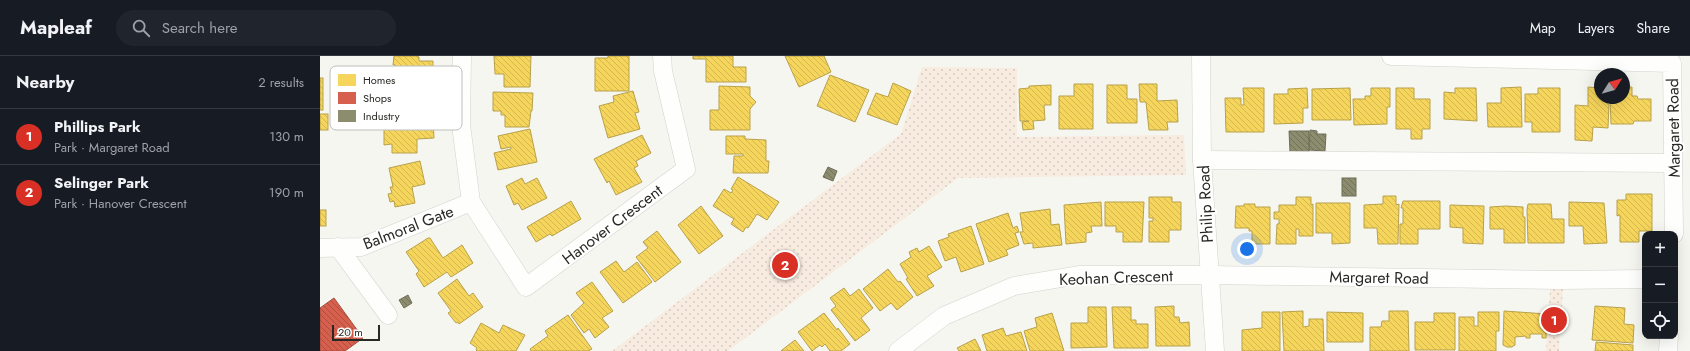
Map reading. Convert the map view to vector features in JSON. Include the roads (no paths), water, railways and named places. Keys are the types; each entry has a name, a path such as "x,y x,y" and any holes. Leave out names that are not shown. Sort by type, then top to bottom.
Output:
{"street":[{"path":"462,56 462,66"},
{"name":"Hanover Crescent","path":"471,202 526,287 686,169 662,71 662,56"},
{"name":"Philip Road","path":"1201,56 1202,160 1215,351"},
{"name":"Margaret Road","path":"1391,56 1672,63 1674,231"},
{"path":"462,130 471,202"},
{"path":"1202,160 1673,163"},
{"name":"Balmoral Gate","path":"320,248 361,246 471,202"},
{"path":"338,247 388,315"},
{"name":"Keohan Crescent","path":"898,351 944,316 1014,286 1079,275 1209,275"},
{"name":"Margaret Road","path":"1209,275 1642,280"},
{"path":"1668,351 1669,339"}],"place":[{"name":"Selinger Park","path":"785,265"},
{"name":"Phillips Park","path":"1554,320"}]}
